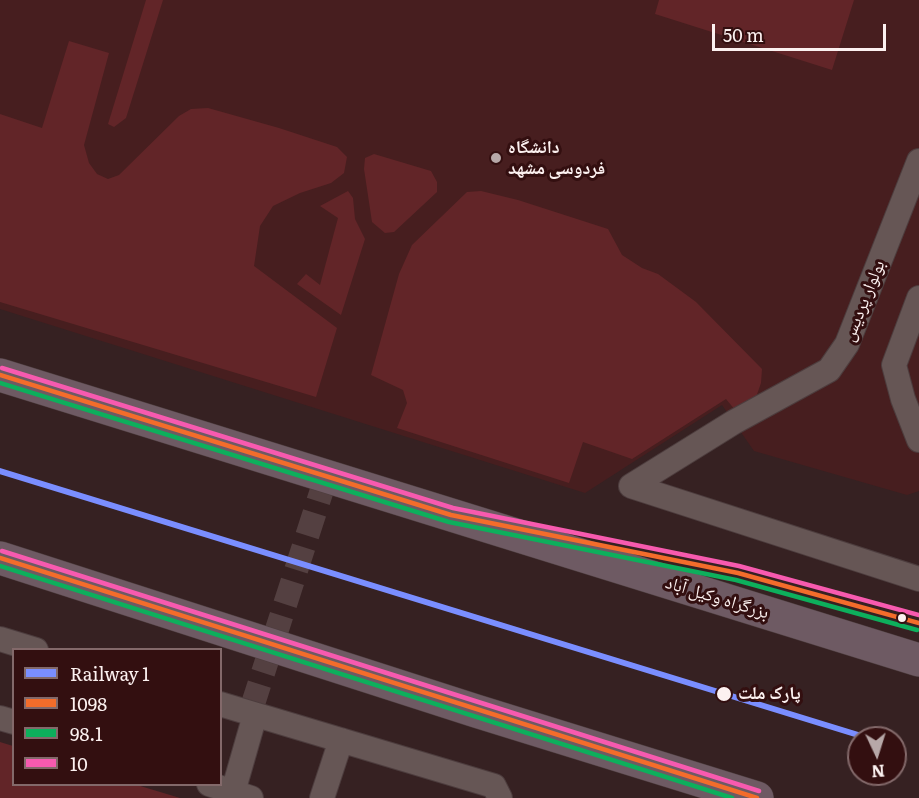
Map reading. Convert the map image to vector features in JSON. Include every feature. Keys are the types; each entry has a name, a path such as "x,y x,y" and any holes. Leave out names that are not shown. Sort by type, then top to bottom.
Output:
{"highway":[{"name":"بزرگراه وکیل آباد","path":"0,375 919,660"},
{"path":"0,558 464,707 757,798"}],"street":[{"name":"بولوار پردیس","path":"919,161 847,344 830,370 734,422 631,486 919,579"},
{"path":"919,298 894,365 903,399 919,440"},
{"path":"0,639 29,648"},
{"path":"222,705 494,786 500,798"},
{"path":"215,786 242,795 255,715"},
{"path":"322,798 341,740"}],"shaded area":[{"name":"دانشگاه فردوسی مشهد","path":"0,0 919,0 919,491 907,495 754,451 722,405 585,493 0,309"},
{"path":"146,0 163,0 126,118 114,127 108,124"},
{"path":"659,0 854,0 832,70 655,14"},
{"path":"69,41 109,53 84,145 89,163 97,174 108,179 119,175 179,116 191,109 208,108 279,128 337,147 347,157 344,173 331,183 300,193 273,206 260,226 254,266 337,328 316,397 0,302 0,114 42,128"},
{"path":"374,154 431,171 437,182 437,192 394,232 385,233 372,222 364,169 365,158"},
{"path":"348,191 353,198 355,219 365,239 341,315 297,284 306,274 320,285 338,218 320,206"},
{"path":"481,191 518,200 608,229 622,255 642,268 658,274 696,302 762,369 761,383 755,400 736,411 726,399 632,459 583,442 569,483 397,428 407,403 403,390 371,375 399,274 412,245 467,192"},
{"path":"0,742 12,746 12,786 140,786 180,798 0,798"}],"tunnel":[{"path":"252,707 330,465"}],"rail line":[{"name":"1","path":"0,471 847,732"}],"transit line":[{"name":"10","path":"2,368 453,508 739,566 919,615"},
{"name":"1098","path":"0,375 451,515 738,573 919,623"},
{"name":"98.1","path":"0,383 449,522 736,580 917,630"},
{"name":"10","path":"2,551 759,791"},
{"name":"1098","path":"0,558 757,798"},
{"name":"98.1","path":"0,566 732,798"}],"place":[{"name":"دانشگاه فردوسی مشهد","path":"496,158"},
{"name":"پارک ملت","path":"724,694"}]}
